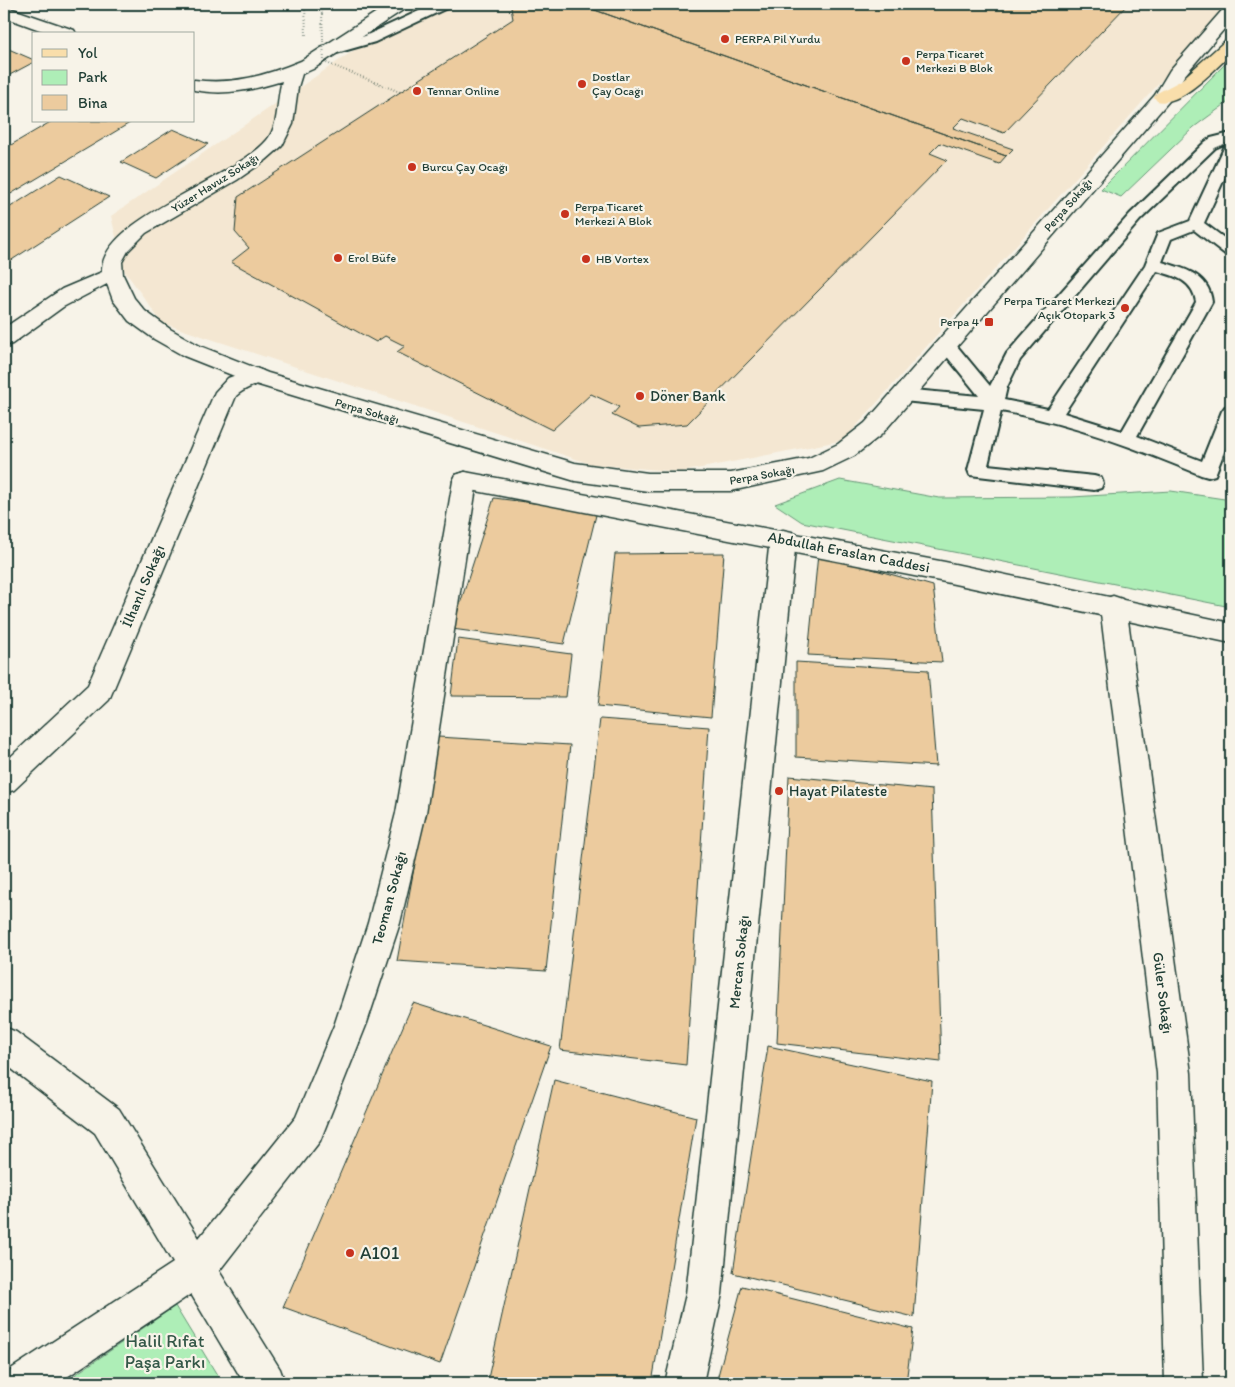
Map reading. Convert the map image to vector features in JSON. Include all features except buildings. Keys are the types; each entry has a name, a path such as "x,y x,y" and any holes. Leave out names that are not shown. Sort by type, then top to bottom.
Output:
{"main road":[{"path":"1163,97 1186,85 1231,45"}],"street":[{"path":"195,85 219,89 252,83 294,70 326,52 400,4"},
{"path":"4,11 48,19 65,32"},
{"name":"Perpa Sokağı","path":"113,275 124,300 137,316 162,334 192,351 255,376 575,472 648,482 731,482 815,465 846,450 874,429 946,344 1163,97 1176,74 1231,11"},
{"name":"Yüzer Havuz Sokağı","path":"113,275 112,262 119,248 139,229 230,176 259,156 274,142 284,124 289,87 294,70"},
{"path":"4,338 54,302 88,282 113,275"},
{"name":"İlhanlı Sokağı","path":"4,781 99,692 226,392 236,382 255,376"},
{"name":"Abdullah Eraslan Caddesi","path":"465,482 783,539 1113,606 1231,633"},
{"name":"Teoman Sokağı","path":"25,1383 197,1269 308,1129 351,1023 384,923 412,814 465,482"},
{"name":"Mercan Sokağı","path":"684,1383 704,1294 783,539"},
{"name":"Güler Sokağı","path":"1113,606 1174,1073 1184,1383"},
{"path":"4,1043 107,1120 266,1383"}],"lane":[{"path":"326,52 370,40 444,4"},
{"path":"1094,483 976,470 998,386 1013,357 1135,217 1210,145 1216,141 1231,137"},
{"path":"1052,417 1154,264 1164,236 1196,224 1231,148"},
{"path":"1135,217 1164,236"},
{"path":"1196,224 1231,251"},
{"path":"1126,439 1204,302 1201,288 1189,276 1154,264"},
{"path":"946,344 994,404"},
{"path":"902,395 994,404 1052,417 1126,439 1208,470 1231,411"}],"path":[{"path":"305,4 306,44"},
{"path":"321,4 324,62 400,92"}],"shaded area":[{"path":"422,4 1229,4 844,440 681,472 591,464 162,323 124,270 111,216"}],"green space":[{"path":"1231,58 1231,100 1194,127 1121,197 1101,189"},
{"path":"840,480 939,498 1072,497 1171,491 1231,500 1231,607 802,522 775,504"},
{"name":"Halil Rıfat Paşa Parkı","path":"175,1306 222,1383 63,1383"}],"place":[{"name":"PERPA Pil Yurdu","path":"725,39"},
{"name":"Perpa Ticaret Merkezi B Blok","path":"906,61"},
{"name":"Dostlar Çay Ocağı","path":"582,84"},
{"name":"Tennar Online","path":"417,91"},
{"name":"Burcu Çay Ocağı","path":"412,167"},
{"name":"Perpa Ticaret Merkezi A Blok","path":"565,214"},
{"name":"Erol Büfe","path":"338,258"},
{"name":"HB Vortex","path":"586,259"},
{"name":"Perpa Ticaret Merkezi Açık Otopark 3","path":"1125,308"},
{"name":"Perpa 4","path":"989,322"},
{"name":"Döner Bank","path":"640,396"},
{"name":"Hayat Pilateste","path":"779,791"},
{"name":"A101","path":"350,1253"}]}
